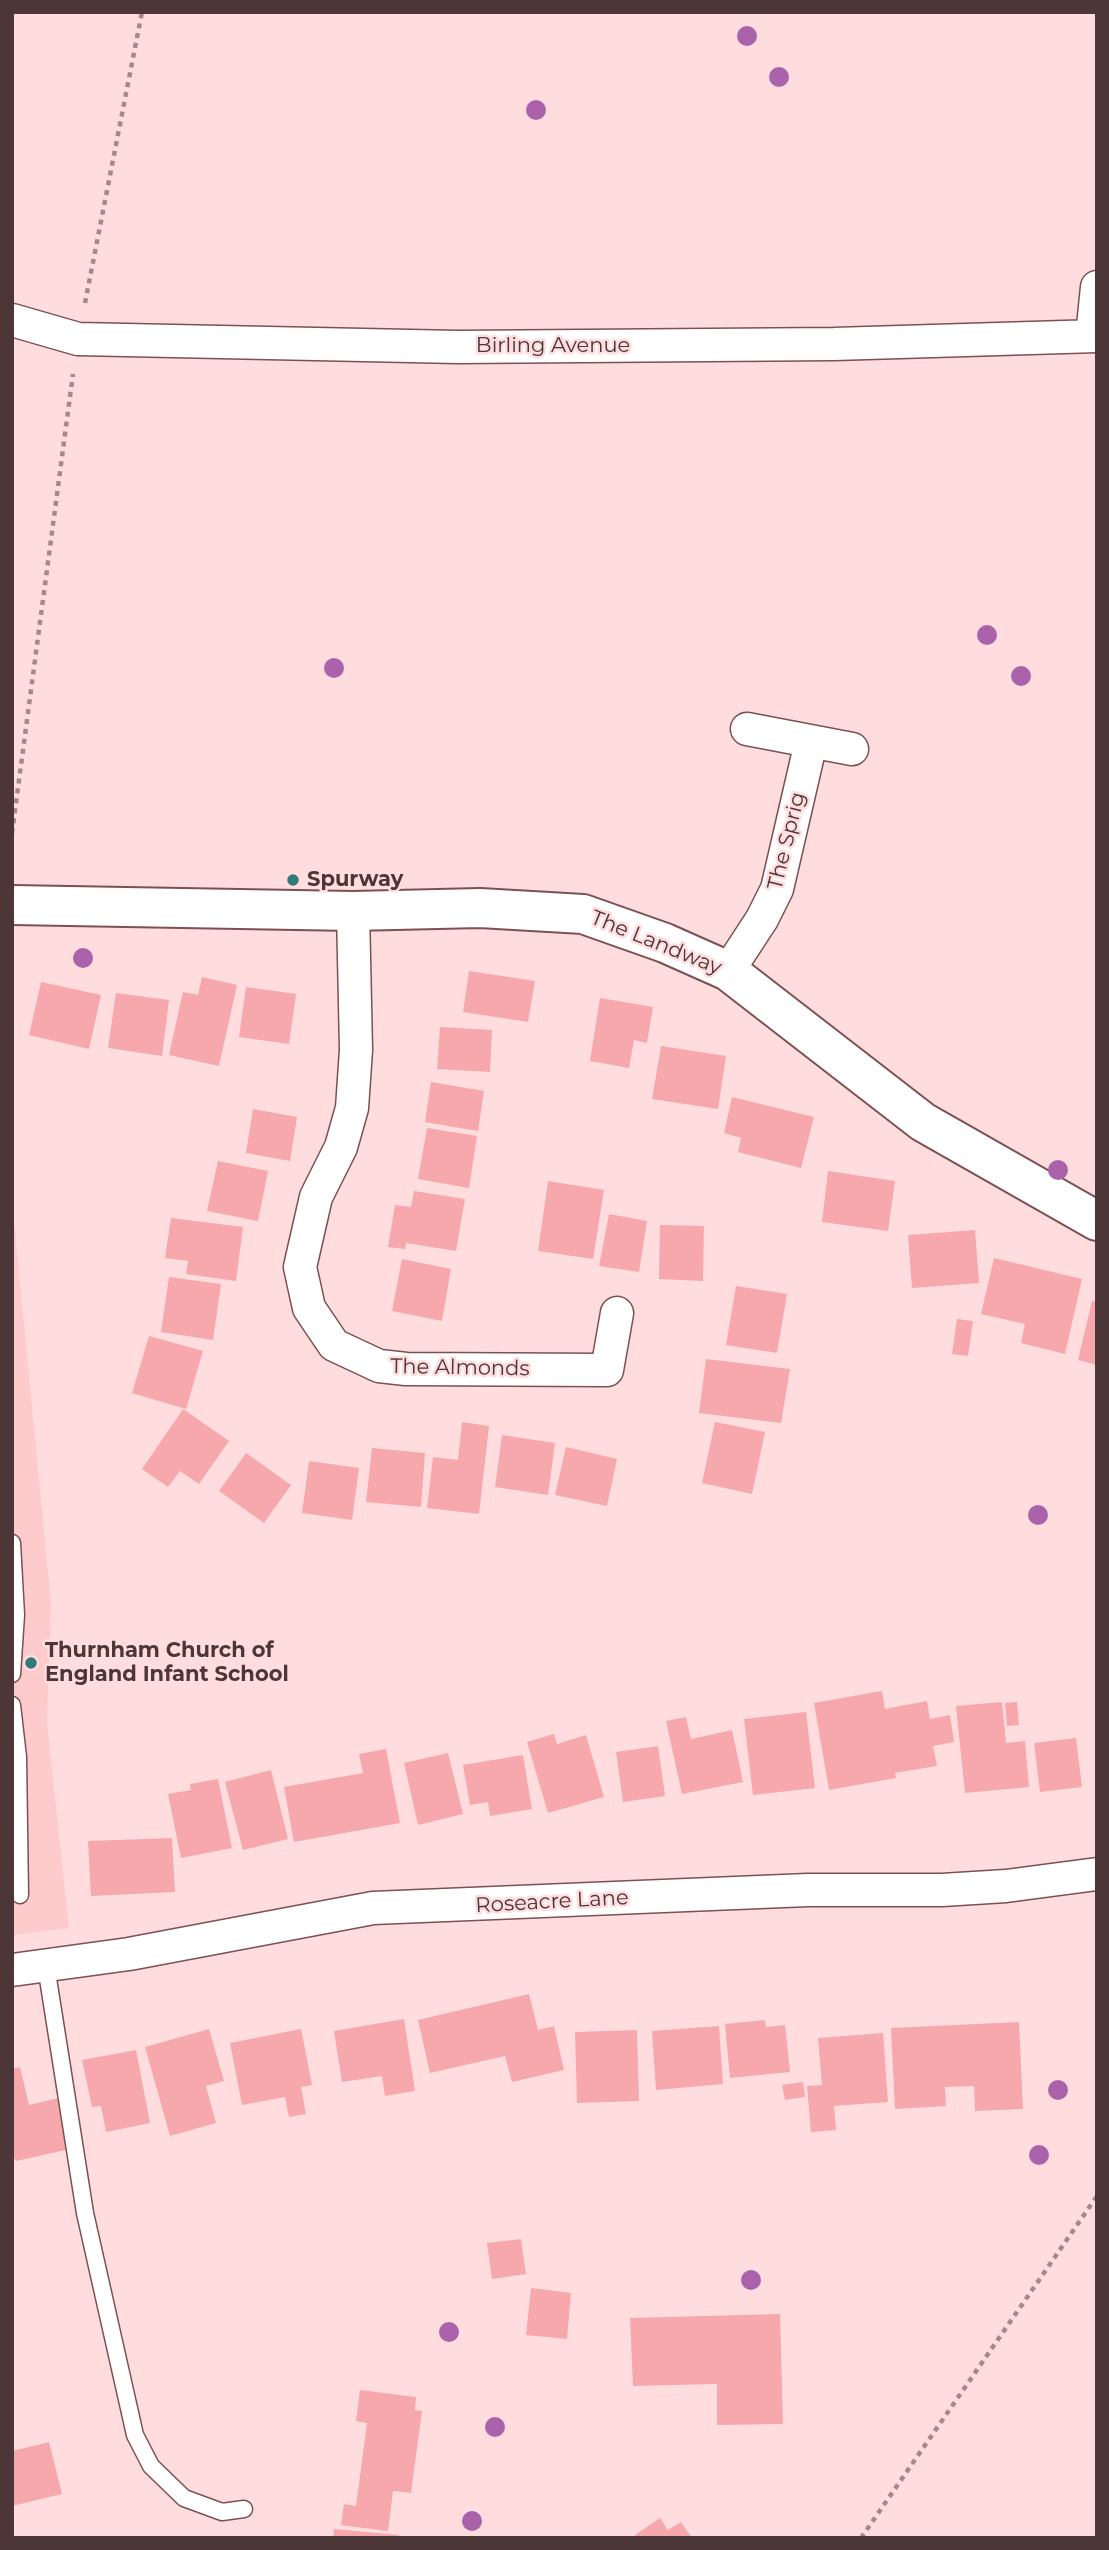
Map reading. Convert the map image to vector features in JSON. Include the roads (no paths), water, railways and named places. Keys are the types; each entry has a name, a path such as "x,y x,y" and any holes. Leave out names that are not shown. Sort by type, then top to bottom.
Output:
{"street":[{"path":"1094,336 1097,287"},
{"name":"Birling Avenue","path":"12,320 78,339 472,347 834,344 1094,336"},
{"path":"747,729 852,749"},
{"name":"The Sprig","path":"728,971 762,919 777,888 811,742"},
{"name":"The Landway","path":"12,905 353,911 480,908 583,914 665,943 728,971 923,1122 1097,1221"},
{"name":"The Almonds","path":"353,911 356,1050 352,1108 341,1147 316,1197 300,1267 309,1307 334,1345 379,1366 406,1369 607,1370 617,1313"},
{"name":"Roseacre Lane","path":"12,1970 129,1954 373,1908 808,1890 942,1890 1006,1886 1097,1874"}],"lane":[{"path":"12,1543 16,1615 12,1674"},
{"path":"12,1706 18,1758 20,1895"},
{"path":"46,1966 85,2213 135,2435 152,2466 184,2498 222,2512 244,2509"}],"place":[{"name":"Spurway","path":"293,880"},
{"name":"Thurnham Church of England Infant School","path":"31,1663"}]}
